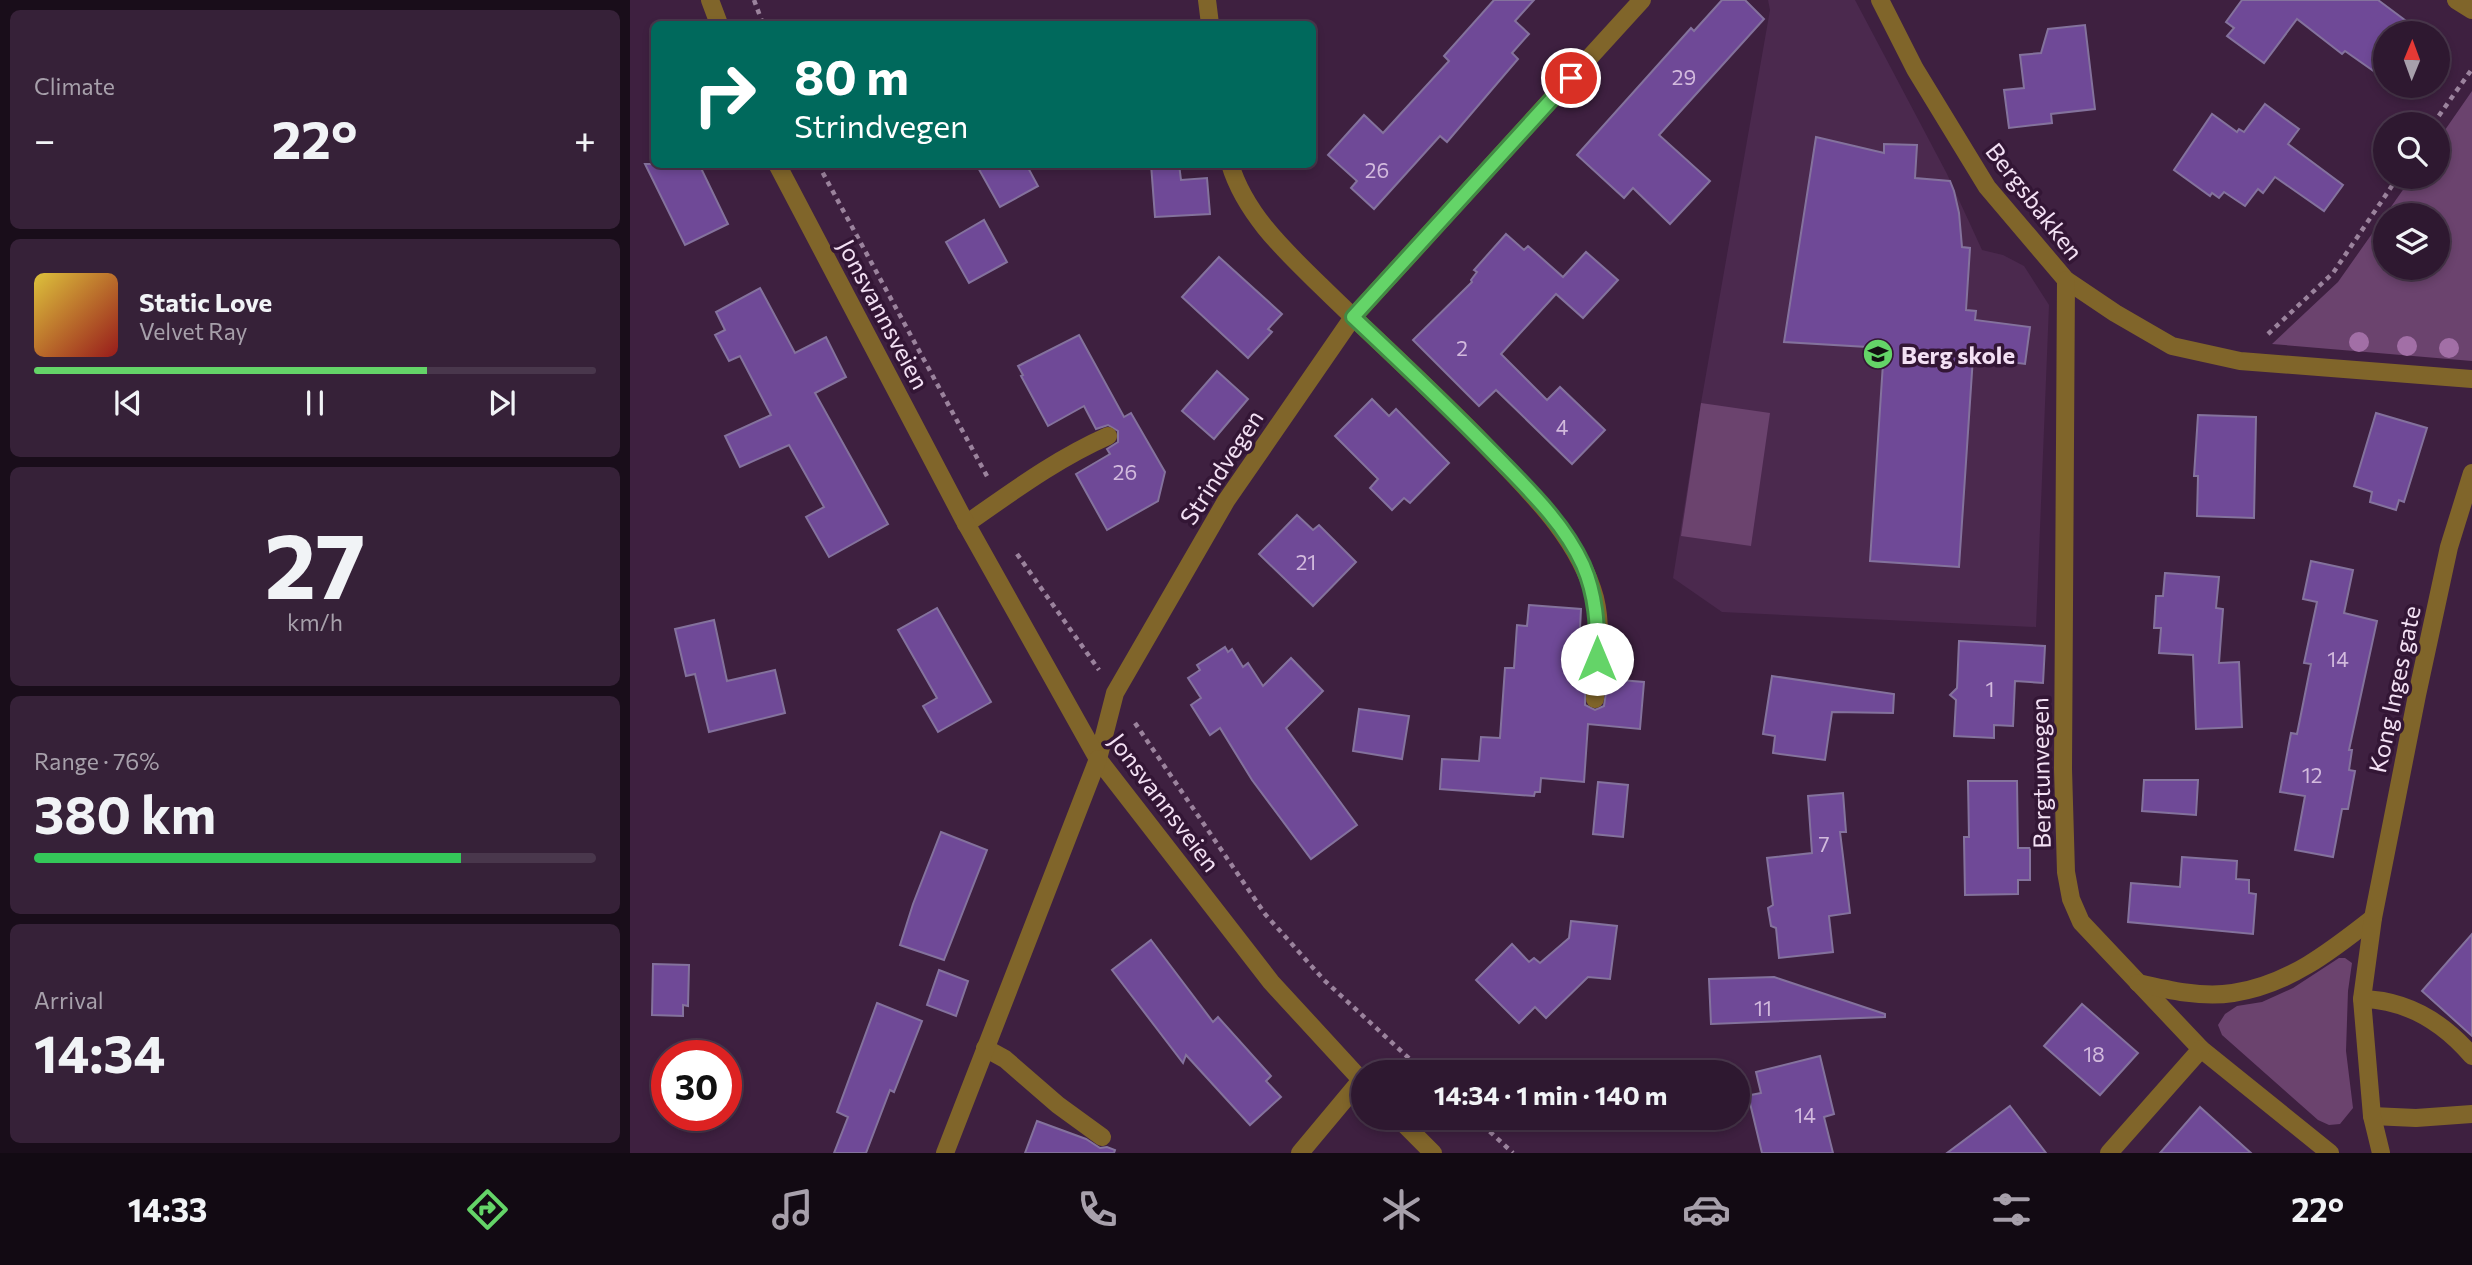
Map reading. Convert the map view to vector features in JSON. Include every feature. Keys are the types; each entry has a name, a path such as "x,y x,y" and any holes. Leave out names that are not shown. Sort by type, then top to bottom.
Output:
{"street":[{"path":"710,0 718,21"},
{"path":"1207,0 1210,21"},
{"name":"Strindvegen","path":"945,1153 1098,759 1115,693 1226,501 1353,317 1642,0"},
{"name":"Bergsbakken","path":"1880,0 1915,69 1987,187 2066,280 2115,313 2172,346 2240,361 2472,379"},
{"path":"2456,0 2472,10"},
{"name":"Jonsvannsveien","path":"779,168 966,524 1098,759 1271,982 1351,1069"},
{"path":"1232,168 1251,211 1282,247 1433,391 1556,522 1582,563 1595,600 1598,639 1595,699"},
{"name":"Bergtunvegen","path":"2066,280 2063,699 2066,872 2071,899 2081,922 2200,1049 2330,1153"},
{"path":"966,524 1080,448 1108,436"},
{"name":"Kong Inges gate","path":"2381,1153 2372,1116 2362,999 2373,918 2417,695 2449,547 2472,473"},
{"path":"2138,983 2178,992 2232,994 2283,980 2335,948 2373,918"},
{"path":"2362,999 2385,1000 2418,1012 2472,1056"},
{"path":"985,1048 1005,1059 1058,1105 1102,1137"},
{"path":"2109,1153 2200,1049"},
{"path":"1300,1153 1351,1094"},
{"path":"2372,1116 2416,1118 2472,1114"},
{"path":"1410,1130 1433,1153"}],"path":[{"path":"754,0 762,21"},
{"path":"2442,112 2472,69"},
{"path":"820,168 988,477 996,503"},
{"path":"2240,361 2333,273 2390,189"},
{"path":"1016,552 1265,914 1324,980 1411,1060"},
{"path":"1488,1130 1513,1153"}],"shaded area":[{"name":"Berg skole","path":"1768,0 1855,0 1947,174 1982,250 2003,255 2024,266 2049,305 2036,627 1722,612 1673,578 1770,10"},
{"path":"2472,91 2472,361 2272,344 2338,282 2373,232 2373,280 2450,280 2450,203 2394,203 2403,189 2450,189 2450,123"},
{"path":"1701,403 1770,413 1751,546 1681,536"},
{"path":"2339,958 2345,958 2352,963 2346,1051 2353,1108 2340,1124 2329,1125 2318,1120 2222,1035 2218,1025 2225,1014 2237,1006 2262,1002 2293,988"}],"building":[{"path":"1494,0 1534,0 1515,21 1529,34 1512,53 1518,59 1447,142 1440,136 1374,209 1351,188 1357,181 1328,155 1364,115 1383,133 1449,61 1444,56"},
{"path":"1722,0 1745,0 1764,19 1659,135 1710,181 1670,224 1633,188 1624,198 1577,155 1691,28 1694,31"},
{"path":"2242,0 2378,0 2406,21 2373,21 2373,71 2345,51 2342,54 2297,19 2264,63 2227,36 2234,28 2226,22"},
{"path":"2085,25 2095,109 2051,114 2052,123 2009,128 2004,90 2024,88 2020,55 2041,53 2048,29"},
{"path":"2265,104 2299,129 2288,144 2343,185 2324,211 2275,177 2263,193 2258,189 2245,206 2224,192 2219,198 2212,193 2210,196 2174,170 2212,114 2237,132 2239,129 2244,132"},
{"path":"1816,137 1884,153 1884,144 1917,145 1915,178 1950,181 1954,191 1962,247 1970,248 1966,310 1976,311 1975,320 2030,327 2025,364 1973,357 1959,567 1870,561 1884,348 1784,342"},
{"path":"645,164 651,164 651,168 701,168 728,224 685,245"},
{"path":"978,168 1028,168 1038,186 1000,207"},
{"path":"1151,168 1180,168 1181,180 1207,178 1210,214 1155,217"},
{"path":"984,220 1007,262 969,283 946,242"},
{"path":"1506,234 1524,250 1528,246 1563,277 1586,252 1618,280 1583,318 1556,294 1501,354 1547,400 1560,387 1605,430 1572,464 1496,390 1479,406 1413,340 1472,282 1477,272 1474,270"},
{"path":"1219,257 1282,314 1268,329 1272,332 1248,358 1182,297"},
{"path":"760,288 795,353 826,337 846,377 815,393 888,524 829,557 806,517 824,507 789,445 740,467 725,436 771,415 740,356 729,361 715,335 725,330 716,312"},
{"path":"1079,335 1124,417 1131,413 1165,472 1158,501 1107,530 1076,474 1110,454 1107,449 1118,442 1118,431 1108,425 1096,429 1084,406 1048,426 1018,366"},
{"path":"1217,371 1248,399 1214,439 1182,411"},
{"path":"1372,399 1389,416 1396,409 1449,463 1410,503 1404,498 1392,510 1370,488 1378,479 1335,436"},
{"path":"2376,413 2427,428 2404,502 2399,500 2396,510 2370,502 2372,492 2354,486"},
{"path":"2198,415 2256,417 2254,518 2197,516 2198,476 2194,476"},
{"path":"1297,515 1313,530 1319,525 1356,562 1313,606 1259,554"},
{"path":"2311,561 2353,570 2344,613 2377,621 2349,750 2352,750 2349,770 2355,771 2348,809 2342,809 2333,857 2295,850 2305,796 2280,792 2291,733 2297,734 2311,664 2304,663 2317,602 2303,599"},
{"path":"2165,573 2219,577 2216,608 2223,609 2219,663 2239,662 2242,727 2196,729 2193,655 2159,653 2161,628 2154,628 2156,596 2163,596"},
{"path":"1529,605 1581,609 1580,629 1587,630 1585,705 1595,710 1604,706 1608,679 1644,682 1640,729 1588,724 1584,782 1541,778 1540,792 1535,792 1534,796 1440,789 1442,759 1479,761 1481,737 1500,738 1505,668 1514,668 1517,625 1527,626"},
{"path":"937,608 991,702 938,732 923,706 937,698 898,630"},
{"path":"714,620 727,681 775,670 785,713 709,732 695,674 686,676 675,629"},
{"path":"1959,641 2045,646 2043,683 2015,681 2013,726 1994,725 1994,738 1954,736 1956,700 1950,695 1957,688"},
{"path":"1225,647 1228,652 1232,649 1243,667 1248,663 1263,686 1291,658 1323,691 1286,728 1357,825 1311,859 1252,780 1220,728 1210,735 1191,705 1201,698 1188,678 1200,670 1197,665"},
{"path":"1772,676 1894,694 1893,713 1832,712 1825,760 1773,753 1775,736 1763,734"},
{"path":"1359,709 1409,716 1402,759 1353,751"},
{"path":"2144,780 2198,780 2196,815 2142,811"},
{"path":"1968,781 2017,781 2018,848 2030,848 2030,880 2018,880 2018,894 1965,895 1964,837 1969,837"},
{"path":"1598,782 1628,785 1623,837 1593,834"},
{"path":"1843,793 1846,832 1840,832 1850,913 1829,916 1833,952 1779,958 1776,928 1771,926 1768,908 1773,905 1767,858 1812,853 1808,796"},
{"path":"941,832 987,850 944,960 900,945"},
{"path":"2182,857 2237,861 2236,879 2249,880 2249,893 2256,894 2253,934 2128,922 2131,883 2180,887"},
{"path":"1571,921 1617,926 1610,979 1588,977 1546,1018 1535,1007 1519,1023 1476,980 1512,944 1529,962 1534,958 1540,963 1569,938"},
{"path":"2472,934 2472,1036 2422,991"},
{"path":"1151,940 1213,1022 1218,1017 1271,1076 1266,1081 1281,1097 1250,1125 1186,1055 1183,1063 1112,970"},
{"path":"653,964 689,965 688,1006 683,1005 683,1016 652,1015"},
{"path":"939,970 968,981 956,1016 927,1005"},
{"path":"1774,977 1885,1014 1885,1017 1711,1024 1709,979"},
{"path":"877,1003 922,1021 894,1092 890,1090 866,1153 834,1153 848,1117 837,1112"},
{"path":"2082,1004 2138,1053 2100,1095 2044,1046"},
{"path":"1820,1056 1834,1114 1824,1117 1833,1153 1762,1153 1750,1103 1751,1095 1761,1093 1756,1072"},
{"path":"2010,1106 2046,1153 1947,1153"},
{"path":"2200,1107 2251,1153 2160,1153"},
{"path":"1037,1121 1086,1139 1100,1148 1115,1150 1114,1153 1025,1153"}],"place":[{"name":"Berg skole","path":"1878,354"}],"route":[{"path":"1571,78 1353,317 1433,391 1556,522 1582,563 1595,600 1597,659"}]}
